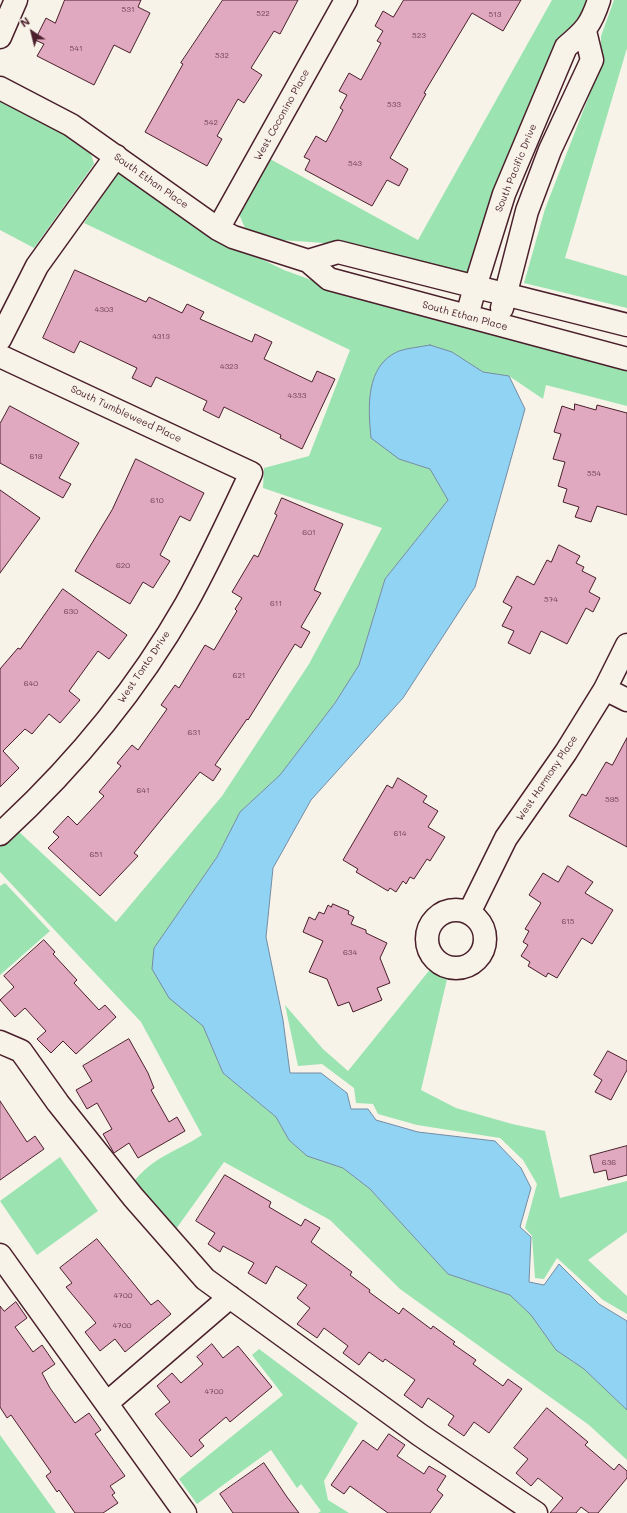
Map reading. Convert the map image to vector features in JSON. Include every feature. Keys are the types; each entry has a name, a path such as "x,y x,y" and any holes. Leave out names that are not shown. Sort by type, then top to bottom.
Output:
{"street":[{"path":"0,37 16,0"},
{"name":"West Coconino Place","path":"218,229 346,0"},
{"name":"South Pacific Drive","path":"467,316 504,194 566,47 585,31 595,13 598,0"},
{"path":"499,325 505,294 527,211 550,150 592,60 585,31"},
{"name":"South Ethan Place","path":"0,88 71,125 218,229 233,237 308,261 329,279 627,359"},
{"path":"0,339 37,266 116,156"},
{"path":"308,261 338,252 627,324"},
{"name":"South Tumbleweed Place","path":"0,356 251,473"},
{"name":"West Tonto Drive","path":"0,834 34,803 90,741 141,675 186,604 225,530 251,473"},
{"name":"West Harmony Place","path":"469,913 506,838 566,752 605,689 627,645"},
{"path":"605,689 627,700"},
{"path":"0,1042 21,1051 58,1103 133,1197 205,1279 420,1434 536,1513"},
{"path":"0,1255 185,1513"},
{"path":"107,1403 230,1297"}],"green space":[{"path":"552,0 588,0 580,24 472,276 338,244 281,240 245,228 239,214 270,159 418,240"},
{"path":"614,0 627,0 627,48 565,258 627,276 627,308 524,283 545,209 601,65 601,36"},
{"path":"0,101 43,122 90,150 94,164 34,248 0,230"},
{"path":"119,172 199,229 284,270 344,292 627,368 627,406 546,385 543,399 509,376 483,372 452,352 399,459 430,469 448,500 385,579 359,665 335,703 280,775 240,812 217,857 154,948 183,1008 203,1026 223,1073 276,1117 289,1140 307,1156 343,1168 370,1189 448,1274 510,1295 531,1315 556,1350 584,1369 627,1410 627,1460 589,1425 400,1289 330,1220 224,1162 176,1229 132,1184 148,1167 156,1161 202,1135 141,1022 0,872 0,846 17,830 116,922 222,796 309,664 382,528 263,488 264,468 309,456 350,350 84,223"},
{"path":"5,883 50,931 0,975 0,886"},
{"path":"432,967 448,975 421,1090 456,1108 512,1124 545,1131 560,1198 627,1181 627,1232 588,1260 627,1296 627,1314 603,1300 557,1258 544,1279 535,1278 532,1236 525,1228 537,1184 523,1160 500,1138 417,1125 378,1114 373,1104 356,1103 354,1088 322,1064 298,1066 285,1005 323,1049 348,1071"},
{"path":"60,1157 98,1211 37,1255 0,1201"},
{"path":"259,1349 358,1423 324,1481 328,1500 349,1513 318,1513 321,1511 301,1484 297,1488 271,1450 197,1504 179,1479 283,1395 252,1355"},
{"path":"0,1435 56,1513 0,1513"}],"water":[{"path":"430,345 452,352 483,372 509,376 525,409 475,587 403,698 311,800 273,868 266,937 283,1020 290,1073 321,1073 347,1093 351,1109 368,1109 376,1120 418,1132 495,1141 521,1168 531,1188 520,1227 531,1237 529,1282 544,1285 559,1264 599,1304 627,1321 627,1410 584,1369 556,1350 531,1315 510,1295 448,1274 370,1189 343,1168 307,1156 289,1140 276,1117 223,1073 203,1026 169,998 152,969 154,948 217,857 240,812 280,775 335,703 359,665 385,579 448,500 430,469 399,459 371,438 369,414 371,388 374,377 380,366 388,358 399,351"}],"building":[{"path":"65,0 141,0 138,7 150,13 130,53 114,45 94,85 37,56 44,44 35,40 46,18 55,23"},
{"path":"223,0 298,0 280,34 274,31 251,68 262,75 244,103 238,99 217,136 222,139 207,166 145,132 183,64 181,63"},
{"path":"404,0 521,0 503,31 472,13 424,93 426,94 390,158 408,169 399,186 387,180 372,206 305,170 310,160 304,157 316,136 326,142 343,110 340,108 347,95 339,91 349,73 361,80 381,43 377,41 383,31 375,26 383,11 393,17"},
{"path":"75,270 146,302 149,297 182,313 187,304 204,312 200,319 252,342 255,334 272,342 264,359 312,382 317,371 335,379 302,449 280,438 281,435 224,407 219,418 203,410 207,401 156,377 151,387 132,378 137,368 80,341 74,353 43,338"},
{"path":"575,404 596,410 597,405 627,413 627,515 597,506 591,522 575,517 579,507 563,502 567,489 558,486 565,462 553,459 561,434 554,432 562,406 574,410"},
{"path":"10,406 79,443 59,478 71,484 63,498 0,463 0,424"},
{"path":"136,459 204,493 190,521 180,516 160,555 170,561 153,588 143,582 130,604 75,571 112,510"},
{"path":"0,490 40,518 0,573"},
{"path":"282,498 343,524 314,590 321,593 301,627 310,632 301,648 295,644 248,720 247,719 215,765 221,769 213,781 200,772 134,853 138,856 100,896 48,848 59,837 53,832 68,816 77,825 104,796 99,792 121,766 117,763 132,745 138,750 167,709 161,705 175,685 179,688 205,645 214,650 237,611 235,609 242,598 232,592 254,555 258,557 277,515 275,514"},
{"path":"559,545 580,556 576,563 584,567 582,571 596,578 589,592 600,598 593,612 586,608 567,644 541,631 530,654 508,643 514,631 502,626 512,607 503,602 517,576 534,585 547,560 551,562"},
{"path":"63,589 127,635 109,659 98,651 69,691 80,700 60,723 49,714 32,734 25,729 3,751 19,768 0,787 0,669 18,648 20,649"},
{"path":"627,738 627,847 569,816 582,794 586,796 606,762 612,765"},
{"path":"398,778 427,796 423,802 438,811 428,827 445,837 430,861 427,859 414,879 410,877 406,884 403,881 396,892 390,888 388,891 356,872 358,869 343,860 387,785 392,788"},
{"path":"568,866 593,882 585,893 613,910 592,944 582,938 557,978 548,973 546,977 528,966 530,962 521,956 528,945 523,942 529,931 525,929 541,903 529,895 543,873 558,882"},
{"path":"333,904 349,911 348,914 354,917 351,924 366,930 366,933 387,943 380,958 390,983 377,988 382,1000 353,1012 349,1002 338,1006 327,979 309,972 323,941 303,932 309,917 315,920 319,912 324,914 328,905 331,907"},
{"path":"44,940 55,952 53,954 77,980 74,983 99,1010 105,1005 116,1017 76,1054 63,1041 51,1053 37,1039 46,1031 25,1008 15,1017 0,1000 14,987 4,976"},
{"path":"129,1039 148,1073 154,1088 151,1090 169,1122 177,1117 185,1131 138,1158 129,1143 114,1153 103,1134 112,1129 97,1103 87,1109 76,1090 92,1081 83,1066"},
{"path":"608,1051 627,1061 627,1070 611,1100 595,1092 602,1080 594,1075"},
{"path":"0,1101 27,1142 35,1136 44,1149 0,1180"},
{"path":"627,1146 627,1175 608,1180 606,1170 594,1173 590,1156"},
{"path":"225,1175 271,1202 269,1207 301,1226 305,1219 320,1228 311,1242 352,1272 350,1275 370,1290 369,1292 399,1314 403,1308 431,1329 433,1326 455,1342 453,1344 476,1360 473,1364 503,1386 508,1379 522,1389 489,1433 474,1422 464,1436 448,1425 454,1416 428,1398 422,1408 404,1395 415,1380 385,1359 383,1362 369,1352 359,1365 343,1353 348,1346 324,1328 317,1338 297,1324 310,1308 297,1298 307,1285 276,1266 266,1284 248,1273 254,1263 223,1246 220,1252 208,1244 215,1233 196,1221"},
{"path":"97,1239 151,1305 158,1300 171,1314 125,1352 115,1339 100,1351 85,1332 96,1323 66,1287 72,1283 60,1268"},
{"path":"16,1302 27,1318 15,1327 33,1352 42,1345 55,1364 42,1373 50,1388 75,1423 89,1413 101,1430 95,1434 125,1476 110,1486 115,1493 112,1495 118,1503 103,1513 75,1513 59,1490 57,1492 46,1476 51,1472 11,1415 7,1418 0,1407 0,1306 4,1311"},
{"path":"212,1344 223,1358 238,1346 272,1387 230,1422 226,1417 199,1440 204,1446 191,1457 155,1414 170,1402 157,1386 172,1373 181,1383 203,1364 197,1357"},
{"path":"547,1408 588,1442 585,1445 614,1470 619,1464 627,1471 627,1478 598,1513 589,1513 581,1507 576,1513 550,1513 563,1498 538,1478 531,1486 516,1473 528,1459 514,1448"},
{"path":"389,1434 405,1445 397,1456 424,1474 429,1466 446,1476 437,1490 443,1495 430,1513 388,1513 350,1486 344,1494 331,1485 363,1440 377,1450"},
{"path":"264,1463 299,1513 233,1513 220,1494"}]}
